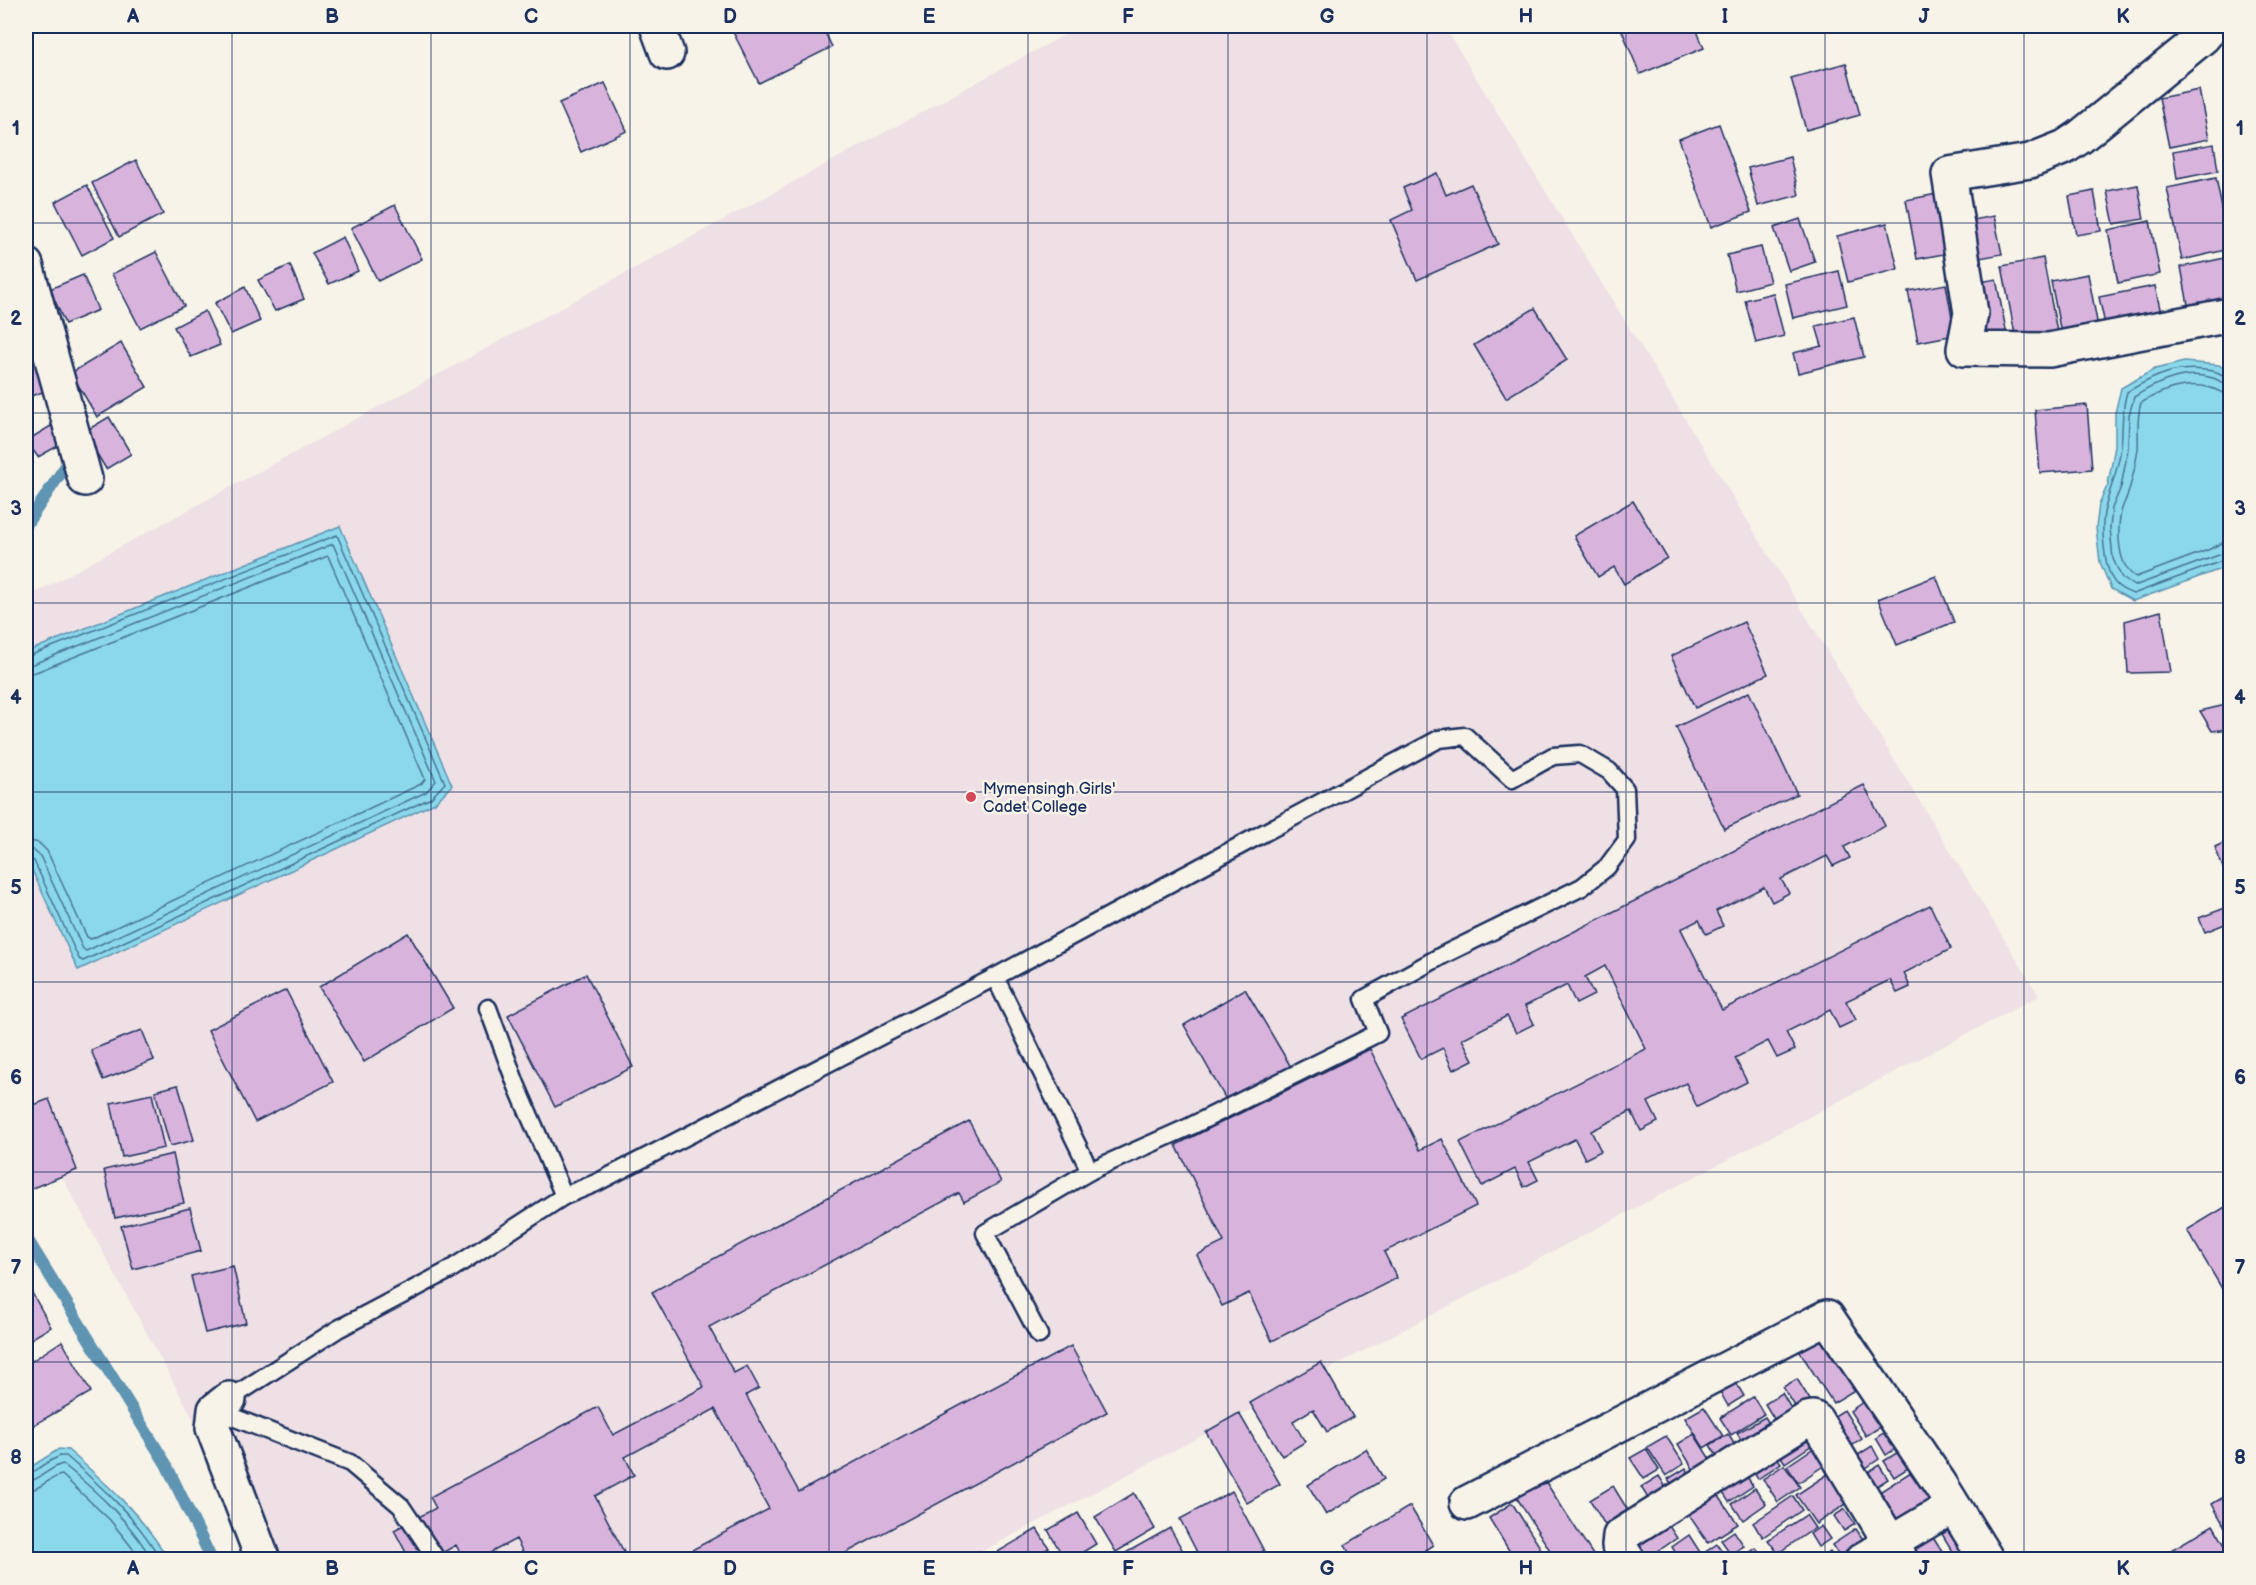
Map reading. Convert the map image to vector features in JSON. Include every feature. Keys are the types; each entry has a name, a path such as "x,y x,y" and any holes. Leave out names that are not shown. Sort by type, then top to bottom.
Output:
{"street":[{"path":"2212,26 2202,37 2065,147 2030,161 1948,174 1971,313 1964,349 2049,351 2230,315"},
{"path":"26,265 84,479"},
{"path":"1467,1503 1827,1317 1987,1560"},
{"path":"222,1405 213,1428 263,1560"},
{"path":"1628,1560 1619,1546 1620,1536 1813,1418 1896,1551"},
{"path":"1862,1560 1896,1551 1953,1506"}],"lane":[{"path":"222,1405 338,1329 448,1271 564,1196 596,1183 995,977 1439,739 1465,736 1512,779 1553,756 1580,754 1609,771 1625,789 1628,840 1607,867 1582,887 1443,956 1364,999 1378,1033 1191,1126 1090,1171 985,1233 1039,1335"},
{"path":"995,977 1090,1171"},
{"path":"488,1008 516,1084 564,1196"},
{"path":"222,1405 350,1463 401,1506 437,1560"}],"shaded area":[{"name":"Mymensingh Girls' Cadet College","path":"1081,26 1444,26 2039,996 967,1559 269,1559 26,1110 26,598"}],"water":[{"path":"2184,362 2219,365 2230,373 2230,563 2218,570 2133,601 2111,589 2100,562 2096,528 2099,504 2108,484 2115,446 2115,413 2121,388 2155,369"},
{"path":"340,526 452,785 435,803 78,970 26,857 26,652"},
{"path":"59,1449 68,1450 122,1500 147,1528 168,1559 26,1559 26,1470"}],"building":[{"path":"730,26 822,26 832,47 759,83"},
{"path":"1620,26 1695,26 1704,48 1640,74"},
{"path":"1846,63 1860,115 1806,130 1791,78"},
{"path":"605,83 627,131 581,152 559,103"},
{"path":"2199,90 2209,139 2169,147 2159,98"},
{"path":"1719,124 1751,212 1711,227 1679,139"},
{"path":"2214,144 2218,171 2177,179 2173,151"},
{"path":"1790,157 1799,195 1758,206 1748,168"},
{"path":"136,160 163,214 119,237 92,183"},
{"path":"1437,173 1446,195 1471,184 1498,244 1417,280 1391,220 1412,210 1403,188"},
{"path":"2216,178 2230,249 2182,260 2167,188"},
{"path":"87,185 114,238 82,255 55,202"},
{"path":"2138,185 2144,219 2114,224 2107,191"},
{"path":"2094,191 2101,231 2076,235 2069,196"},
{"path":"1942,193 1954,252 1917,259 1906,200"},
{"path":"395,205 422,259 378,281 351,228"},
{"path":"1994,216 2002,254 1980,258 1973,220"},
{"path":"1800,219 1815,262 1789,271 1774,228"},
{"path":"2150,221 2160,274 2118,283 2108,230"},
{"path":"1887,223 1898,269 1848,282 1837,236"},
{"path":"343,237 358,271 329,284 312,253"},
{"path":"1761,247 1770,282 1736,291 1727,255"},
{"path":"156,252 184,306 140,328 112,274"},
{"path":"2230,257 2230,302 2189,310 2181,267"},
{"path":"2043,258 2058,337 2017,345 2002,266"},
{"path":"290,265 304,299 275,311 258,280"},
{"path":"1839,271 1847,305 1793,318 1785,284"},
{"path":"2088,274 2099,332 2062,339 2051,281"},
{"path":"83,275 98,310 65,324 50,289"},
{"path":"1996,279 2007,335 1980,340 1969,284"},
{"path":"1946,284 1955,335 1918,342 1908,291"},
{"path":"2155,286 2162,318 2106,329 2099,297"},
{"path":"245,287 260,321 231,334 215,303"},
{"path":"1773,293 1784,336 1756,343 1745,300"},
{"path":"1535,308 1567,360 1506,398 1474,345"},
{"path":"205,311 220,345 191,357 174,327"},
{"path":"1854,317 1864,357 1798,373 1793,353 1822,346 1816,326"},
{"path":"26,338 32,359 26,361"},
{"path":"121,343 147,387 97,417 71,373"},
{"path":"38,362 48,390 26,398 26,366"},
{"path":"2087,405 2092,469 2040,473 2035,410"},
{"path":"109,417 131,454 106,469 84,432"},
{"path":"54,424 65,442 38,457 26,441"},
{"path":"26,450 33,463 26,467"},
{"path":"1633,501 1667,558 1624,584 1614,567 1598,577 1574,536"},
{"path":"1936,576 1954,622 1897,645 1878,599"},
{"path":"2161,611 2171,672 2128,673 2125,621"},
{"path":"1744,622 1768,674 1695,708 1671,656"},
{"path":"1749,692 1797,794 1724,829 1676,727"},
{"path":"2230,704 2230,729 2212,731 2200,711"},
{"path":"1864,785 1885,826 1844,847 1850,858 1833,866 1827,856 1781,879 1789,893 1772,902 1764,887 1716,911 1723,926 1706,934 1699,920 1681,929 1722,1010 1930,905 1951,949 1904,973 1910,987 1897,993 1890,980 1846,1001 1856,1020 1839,1028 1830,1010 1786,1032 1795,1050 1777,1058 1768,1041 1735,1058 1747,1082 1697,1107 1686,1083 1648,1102 1658,1122 1641,1131 1631,1111 1591,1131 1601,1151 1585,1159 1575,1139 1529,1162 1538,1180 1524,1187 1515,1169 1482,1186 1460,1142 1646,1049 1605,966 1585,977 1594,995 1576,1004 1567,985 1525,1006 1534,1024 1516,1033 1507,1016 1462,1039 1473,1060 1453,1070 1443,1048 1421,1059 1401,1019"},
{"path":"2230,840 2230,886 2215,847"},
{"path":"2230,906 2230,922 2205,932 2199,918"},
{"path":"408,933 453,1008 364,1062 319,987"},
{"path":"586,974 633,1067 555,1107 508,1015"},
{"path":"1245,989 1291,1067 1228,1103 1184,1025"},
{"path":"286,990 333,1082 255,1122 208,1030"},
{"path":"142,1030 154,1060 103,1080 91,1050"},
{"path":"1370,1049 1420,1150 1442,1139 1476,1206 1384,1252 1397,1278 1272,1341 1249,1293 1222,1306 1197,1255 1224,1242 1176,1145"},
{"path":"178,1085 194,1140 170,1146 155,1091"},
{"path":"152,1094 164,1148 122,1157 111,1103"},
{"path":"49,1099 77,1170 30,1189 26,1178 26,1108"},
{"path":"969,1121 1001,1182 964,1202 959,1193 709,1327 734,1373 747,1366 759,1388 746,1395 799,1492 1071,1346 1107,1412 833,1560 692,1560 688,1552 769,1509 715,1409 625,1457 634,1475 595,1496 628,1560 527,1560 516,1539 477,1560 464,1560 456,1545 430,1560 410,1560 394,1530 436,1508 430,1497 598,1407 613,1435 704,1387 652,1292"},
{"path":"173,1154 184,1203 115,1218 104,1170"},
{"path":"2230,1204 2230,1302 2187,1230"},
{"path":"190,1208 201,1251 133,1269 121,1226"},
{"path":"233,1266 246,1323 205,1333 191,1276"},
{"path":"26,1282 51,1327 26,1342"},
{"path":"1829,1330 1863,1385 1833,1403 1798,1349"},
{"path":"62,1341 91,1392 27,1429 26,1365"},
{"path":"1321,1362 1353,1417 1327,1432 1313,1409 1293,1421 1305,1442 1282,1456 1250,1403"},
{"path":"1733,1378 1744,1396 1728,1406 1718,1388"},
{"path":"1797,1379 1812,1403 1798,1411 1783,1387"},
{"path":"1782,1393 1796,1417 1779,1427 1765,1404"},
{"path":"1872,1396 1888,1422 1866,1436 1850,1411"},
{"path":"1753,1397 1764,1414 1731,1435 1720,1418"},
{"path":"1704,1407 1723,1436 1704,1448 1685,1418"},
{"path":"1844,1410 1862,1439 1844,1451 1825,1422"},
{"path":"1239,1413 1280,1484 1247,1503 1206,1432"},
{"path":"1765,1417 1774,1431 1746,1448 1737,1433"},
{"path":"1810,1422 1821,1439 1785,1463 1774,1445"},
{"path":"1894,1426 1904,1443 1886,1455 1876,1438"},
{"path":"1694,1434 1715,1467 1698,1477 1678,1444"},
{"path":"1728,1434 1741,1455 1723,1466 1710,1445"},
{"path":"1666,1436 1684,1464 1666,1476 1647,1447"},
{"path":"1821,1443 1832,1460 1798,1483 1787,1466"},
{"path":"1769,1446 1781,1463 1758,1479 1746,1462"},
{"path":"1872,1446 1879,1459 1866,1468 1858,1455"},
{"path":"1906,1447 1916,1463 1894,1477 1884,1461"},
{"path":"1366,1449 1384,1479 1326,1515 1308,1485"},
{"path":"1646,1449 1659,1470 1644,1479 1630,1458"},
{"path":"1784,1465 1800,1487 1778,1502 1763,1479"},
{"path":"1879,1465 1888,1479 1871,1490 1862,1476"},
{"path":"1686,1468 1695,1483 1678,1494 1668,1479"},
{"path":"1837,1468 1857,1497 1816,1524 1796,1495"},
{"path":"1538,1470 1595,1558 1592,1560 1556,1560 1510,1487"},
{"path":"1743,1470 1753,1486 1729,1502 1719,1487"},
{"path":"1914,1470 1936,1505 1891,1533 1870,1498"},
{"path":"1659,1476 1672,1497 1654,1508 1641,1487"},
{"path":"1613,1486 1637,1525 1614,1540 1590,1500"},
{"path":"1755,1488 1766,1504 1743,1520 1732,1504"},
{"path":"1714,1489 1738,1524 1708,1543 1684,1508"},
{"path":"1232,1491 1264,1551 1247,1560 1201,1560 1180,1519"},
{"path":"1134,1493 1155,1529 1116,1552 1095,1517"},
{"path":"2230,1493 2230,1536 2212,1504"},
{"path":"1793,1496 1802,1510 1763,1537 1753,1523"},
{"path":"1512,1503 1548,1560 1515,1560 1489,1518"},
{"path":"1410,1506 1433,1545 1410,1560 1353,1560 1345,1545"},
{"path":"1845,1509 1855,1524 1844,1531 1834,1516"},
{"path":"1078,1513 1096,1544 1070,1560 1065,1560 1048,1530"},
{"path":"1806,1515 1815,1528 1778,1553 1768,1540"},
{"path":"1663,1517 1677,1538 1645,1560 1635,1560 1624,1543"},
{"path":"1958,1525 1972,1547 1956,1557 1942,1534"},
{"path":"2213,1525 2230,1554 2230,1560 2176,1560 2171,1550"},
{"path":"1821,1526 1830,1539 1818,1547 1810,1534"},
{"path":"1170,1528 1188,1560 1113,1560"},
{"path":"1037,1529 1049,1548 1028,1560 991,1560 989,1557"},
{"path":"1856,1529 1869,1548 1851,1560 1842,1560 1832,1545"},
{"path":"1734,1531 1744,1546 1731,1554 1721,1540"},
{"path":"1929,1531 1947,1560 1917,1560 1908,1545"},
{"path":"1689,1535 1705,1560 1680,1560 1672,1547"},
{"path":"1717,1544 1728,1559 1709,1560 1704,1553"},
{"path":"1756,1548 1764,1560 1739,1560"},
{"path":"979,1551 984,1560 966,1560"},
{"path":"1830,1552 1835,1560 1819,1560"}],"waterway":[{"path":"26,525 73,455"},
{"path":"26,1237 166,1464 212,1560"}],"place":[{"name":"Mymensingh Girls' Cadet College","path":"971,797"}]}
